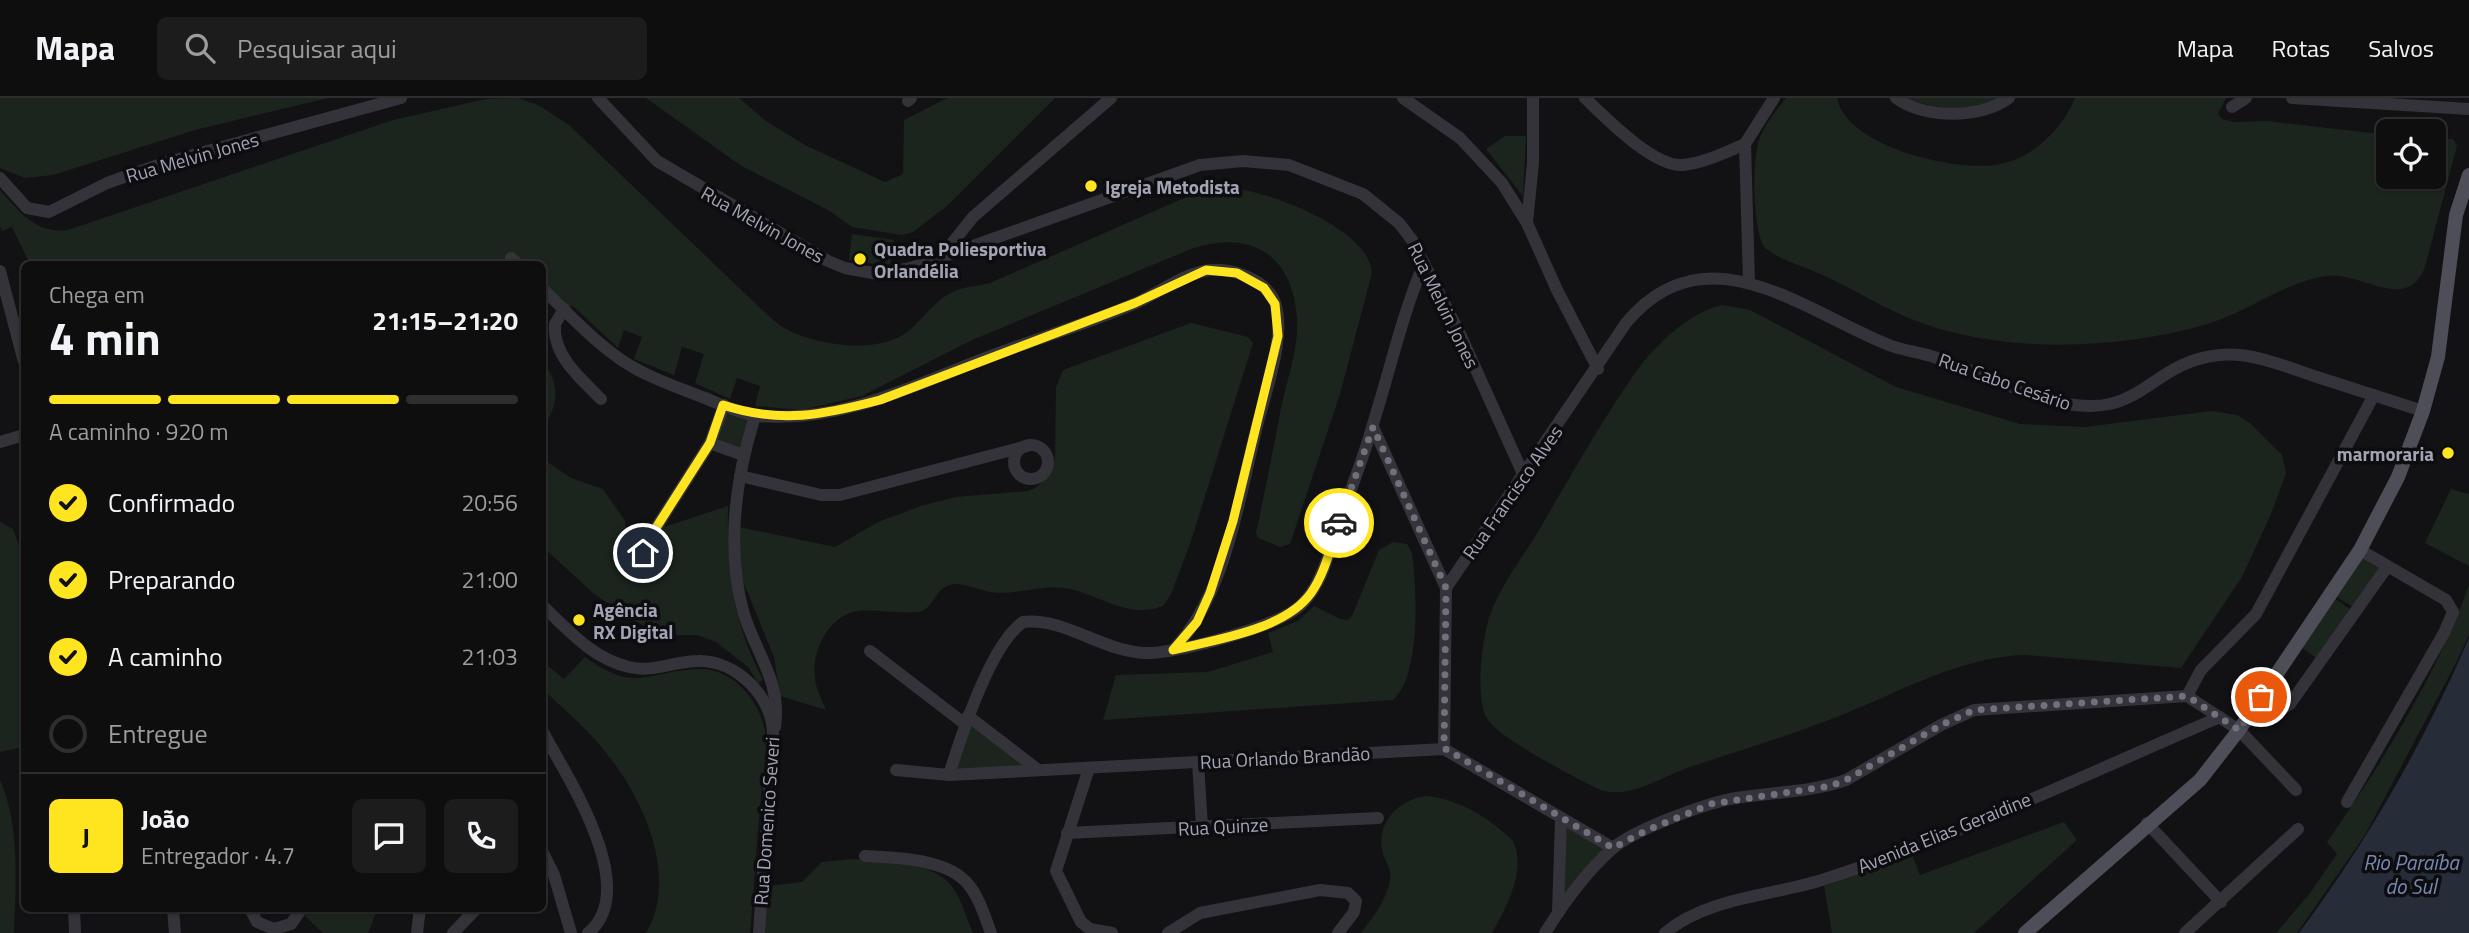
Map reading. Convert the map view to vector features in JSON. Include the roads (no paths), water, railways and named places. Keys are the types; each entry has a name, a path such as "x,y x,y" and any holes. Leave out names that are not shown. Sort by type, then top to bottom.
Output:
{"main road":[{"path":"2025,933 2147,823 2200,780 2239,730 2360,550 2398,477 2423,411 2438,357 2456,215 2469,175"}],"street":[{"name":"Rua Melvin Jones","path":"0,178 27,208 49,212 107,183 164,163 401,98"},
{"name":"Rua Melvin Jones","path":"598,98 657,161 837,265 860,272 889,273 941,257 1200,165 1243,160 1289,164 1363,194 1399,223 1424,263 1524,476"},
{"path":"941,257 973,217 1111,98"},
{"path":"1403,98 1433,117 1479,155 1502,183 1527,223 1557,290 1598,369"},
{"path":"1527,223 1533,163 1533,98"},
{"path":"1585,98 1638,144 1669,163 1694,162 1745,144"},
{"path":"1749,282 1745,144 1774,98"},
{"path":"1896,98 1924,110 1954,113 1992,108 2009,98"},
{"path":"2232,107 2246,98"},
{"path":"2292,98 2469,109"},
{"path":"949,775 966,720 1007,638 1023,622 1046,623 1128,651 1149,653 1173,650 1275,621 1289,615 1306,600 1324,567 1373,427 1403,319 1424,263"},
{"path":"546,292 614,354 642,373 755,416 817,414 880,400 1135,303 1206,270 1229,271 1253,280 1270,293 1275,304 1276,347 1233,521 1210,593 1197,622 1173,650"},
{"path":"0,271 21,349"},
{"name":"Rua Cabo Cesário","path":"1598,369 1626,323 1642,305 1660,294 1696,280 1722,277 1749,282 1891,346 1930,356 2046,399 2086,407 2124,401 2191,362 2231,355 2253,356 2423,411"},
{"path":"8,294 21,306"},
{"path":"564,309 555,324 559,349 567,363 601,399"},
{"name":"Rua Francisco Alves","path":"1446,588 1598,369"},
{"path":"2187,696 2201,670 2256,614 2374,395"},
{"path":"647,542 710,443 723,405"},
{"path":"755,416 743,455 735,541 739,595 774,685 778,705 772,748"},
{"path":"1373,427 1446,588 1444,748 1613,848"},
{"path":"0,442 21,436"},
{"path":"710,443 743,455"},
{"path":"740,476 821,495 840,495 1027,446"},
{"path":"2347,802 2444,633 2453,612 2449,602 2360,550"},
{"path":"2261,697 2280,710 2290,704 2387,567"},
{"path":"546,609 585,645 615,663 649,670 694,661 708,662 740,676 765,703 770,699 774,685"},
{"path":"870,651 1037,769"},
{"path":"1545,933 1558,913 1613,848 1647,830 1711,804 1830,786 1846,780 1948,721 1974,710 2187,696 2239,730 2296,790"},
{"name":"Rua Domenico Severi","path":"759,933 773,726 765,703"},
{"name":"Avenida Elias Geraidine","path":"1665,933 1702,910 1825,879 1885,856 2220,717"},
{"path":"546,738 587,814 604,867 607,902 601,917 588,933"},
{"name":"Rua Orlando Brandão","path":"896,770 949,775 1444,748"},
{"path":"1198,762 1202,827"},
{"path":"1088,768 1057,860 1057,875 1081,922 1090,929 1112,933"},
{"name":"Rua Quinze","path":"1067,832 1378,818"},
{"path":"1558,913 1561,819"},
{"path":"2147,823 2221,902"},
{"path":"2185,933 2298,829"},
{"path":"865,856 915,859 961,878 972,890 992,933"},
{"path":"546,859 554,874 571,933"},
{"path":"1168,933 1200,913 1326,889 1348,892 1356,906 1338,933"},
{"path":"74,912 75,933"},
{"path":"173,912 174,933"},
{"path":"252,912 257,922 274,929 291,925 299,912"},
{"path":"417,933 420,912"},
{"path":"453,933 473,912"}],"water":[{"name":"Rio Paraíba do Sul","path":"2469,638 2469,933 2299,933 2348,863 2393,791 2433,716"}],"place":[{"name":"Igreja Metodista","path":"1091,186"},
{"name":"Quadra Poliesportiva Orlandélia","path":"860,259"},
{"name":"marmoraria","path":"2448,453"},
{"name":"Agência RX Digital","path":"579,620"}]}
